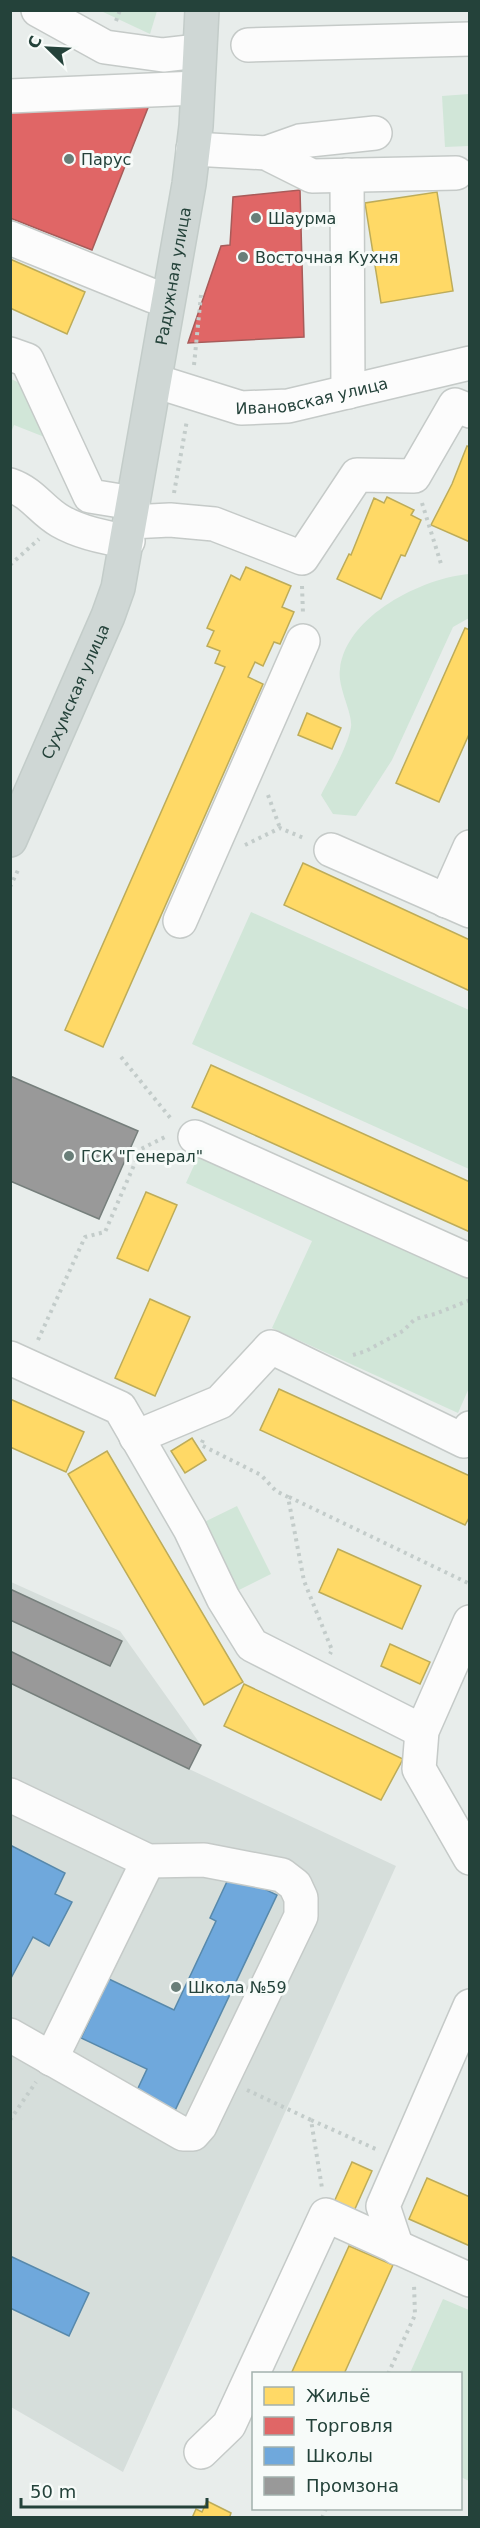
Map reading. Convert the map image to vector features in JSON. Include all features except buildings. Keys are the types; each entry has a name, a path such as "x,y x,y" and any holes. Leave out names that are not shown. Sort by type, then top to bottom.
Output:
{"main road":[{"name":"Радужная улица","path":"130,522 189,184 202,10"},
{"name":"Сухумская улица","path":"10,840 108,616 118,588 130,522"}],"street":[{"path":"38,10 105,47 163,55 198,51"},
{"path":"248,45 470,39"},
{"path":"10,96 197,88"},
{"path":"193,149 266,153 300,141 375,133"},
{"path":"266,153 312,176 456,173"},
{"path":"347,175 348,392"},
{"path":"10,238 153,296"},
{"path":"10,354 27,360 90,496 130,522"},
{"name":"Ивановская улица","path":"155,381 241,408 288,406 470,363"},
{"path":"10,485 24,489 59,521 106,538 130,522 170,520 214,524 302,558 357,475 414,476 455,405 470,411"},
{"path":"180,921 303,641"},
{"path":"331,850 458,906 470,848"},
{"path":"188,1133 470,1261"},
{"path":"136,1437 220,1402 271,1347 464,1442 470,1428"},
{"path":"19,1362 120,1408 190,1529 223,1598 252,1645 422,1731"},
{"path":"470,1622 422,1731 420,1769 470,1858"},
{"path":"10,1795 148,1861 204,1860 282,1875 294,1885 301,1898 301,1916 200,2126 194,2134 183,2134 10,2035"},
{"path":"51,2059 148,1861"},
{"path":"405,2252 383,2206 470,2006"},
{"path":"254,2372 326,2216 470,2280"},
{"path":"201,2452 229,2426 252,2376"}],"path":[{"path":"414,476 442,567"},
{"path":"10,565 59,521"},
{"path":"302,558 303,641"},
{"path":"206,864 280,828 331,850"},
{"path":"19,1362 85,1237 105,1232 141,1149 188,1133 121,1057"},
{"path":"312,1368 366,1351 403,1331 415,1319 435,1314 470,1300"},
{"path":"220,1402 201,1445 261,1475 276,1491 470,1584"},
{"path":"288,1497 304,1581 332,1650 322,1680"},
{"path":"10,2120 51,2059"},
{"path":"223,2079 402,2160"},
{"path":"310,2120 326,2216"},
{"path":"388,2372 415,2315 405,2252"}],"shaded area":[{"name":"Школа №59","path":"11,1582 120,1631 201,1745 189,1769 396,1866 123,2472 11,2407"}],"green space":[{"path":"101,11 157,11 150,34"},
{"path":"469,94 469,146 445,147 442,96"},
{"path":"11,379 24,385 47,438 14,425 11,433"},
{"path":"469,574 469,618 453,627 392,760 356,816 333,814 321,795 343,752 351,727 340,676 345,650 356,632 389,603 430,583"},
{"path":"251,912 469,1010 469,1169 192,1044"},
{"path":"201,1150 469,1273 469,1388 458,1413 272,1328 312,1241 186,1183"},
{"path":"237,1506 271,1574 223,1598 190,1529"},
{"path":"443,2299 469,2310 469,2481 462,2478 462,2372 410,2372"}],"place":[{"name":"Парус","path":"69,159"},
{"name":"Шаурма","path":"256,218"},
{"name":"Восточная Кухня","path":"243,257"},
{"name":"ГСК \"Генерал\"","path":"69,1156"},
{"name":"Школа №59","path":"176,1987"}]}
